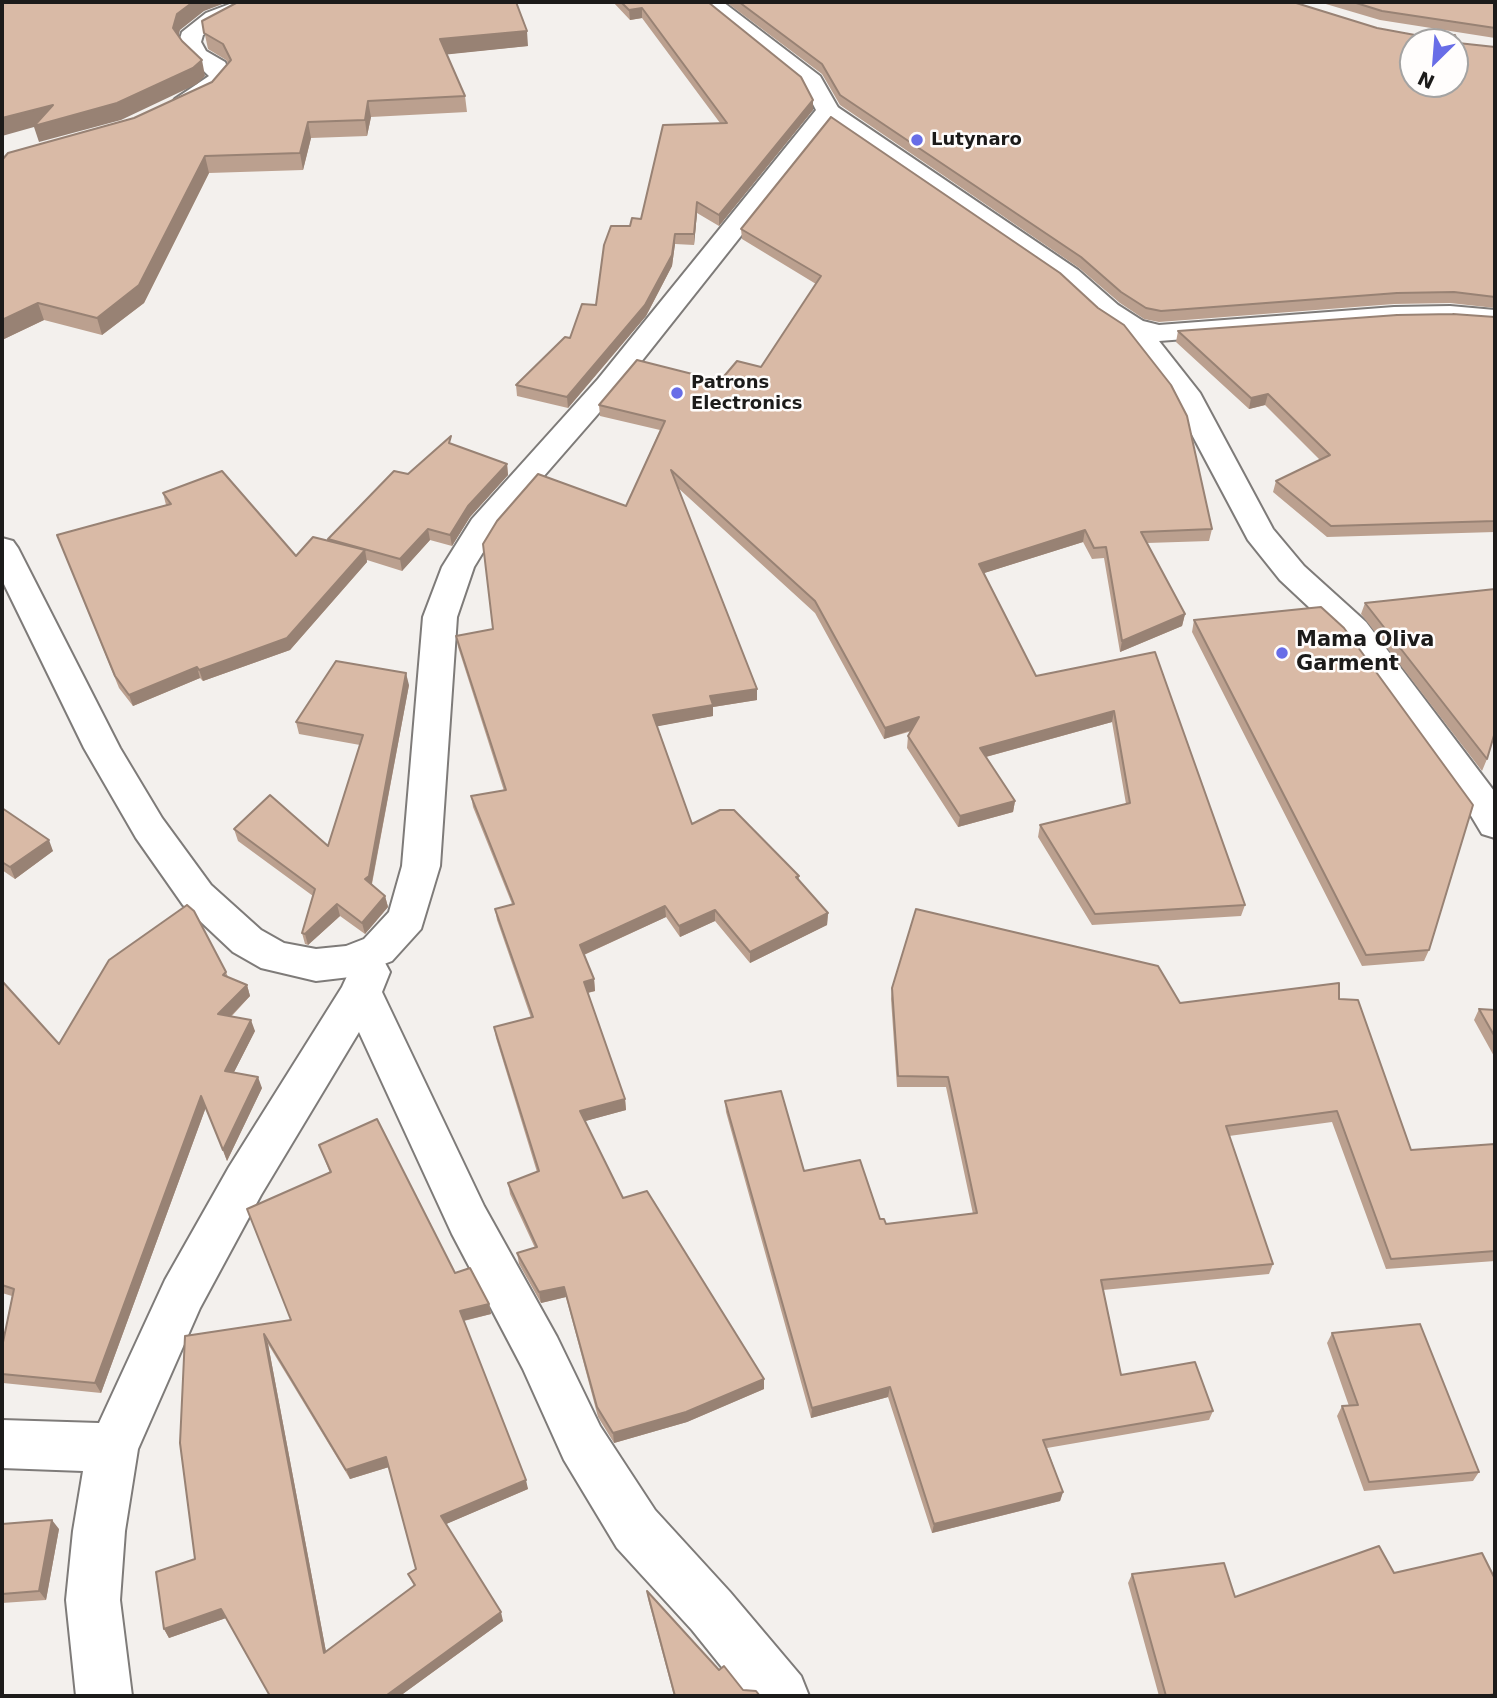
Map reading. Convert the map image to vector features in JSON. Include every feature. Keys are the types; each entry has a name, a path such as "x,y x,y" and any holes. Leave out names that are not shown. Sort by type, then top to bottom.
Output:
{"street":[{"path":"158,115 206,92 221,77 217,67 198,55 190,42 193,32 214,18 253,2"},
{"path":"710,2 812,81 828,111 1048,261 1134,328 1185,393 1259,533 1292,573 1354,631 1481,800 1495,824"},
{"path":"104,1696 93,1600 99,1531 113,1448 182,1295 245,1181 370,971 407,918 421,866 439,617 458,567 484,526 608,385 789,156 828,111"},
{"path":"1134,328 1158,333 1394,315 1450,314 1495,318"},
{"path":"2,548 102,748 149,828 197,895 247,941 275,957 316,965 350,961 370,971 468,1220 540,1353 582,1443 636,1529 711,1611 781,1696"},
{"path":"2,1444 113,1448"}],"building":[{"path":"2,2 193,2 177,14 173,28 202,60 193,68 117,103 34,126 53,105 2,118"},
{"path":"238,2 516,2 527,31 440,39 465,96 368,101 365,120 308,122 300,153 205,156 139,285 97,318 38,303 2,320 2,160 8,153 134,118 212,82 231,60 223,44 204,33 202,21"},
{"path":"621,2 708,2 801,77 813,100 719,215 697,202 694,234 675,234 672,255 645,305 567,397 516,385 565,337 570,338 582,304 596,305 604,245 611,226 630,226 632,218 641,219 663,125 727,123 642,8 629,10"},
{"path":"739,2 1293,2 1377,28 1399,32 1399,98 1469,98 1469,44 1495,47 1495,297 1454,292 1397,293 1161,311 1146,308 1121,292 1081,257 840,95 822,64"},
{"path":"1353,2 1495,2 1495,28 1382,11"},
{"path":"831,117 1060,273 1098,308 1124,325 1171,385 1187,416 1212,529 1141,532 1185,614 1122,641 1106,547 1094,548 1085,530 979,564 1036,676 1155,652 1245,905 1095,914 1040,825 1130,803 1114,711 980,748 1015,801 960,816 908,736 919,717 885,728 815,601 671,470 757,689 710,696 713,705 653,715 692,824 720,810 734,810 799,876 796,877 828,913 750,952 715,910 679,926 665,906 580,945 594,979 584,982 625,1099 580,1111 623,1198 647,1191 764,1379 686,1412 613,1433 597,1407 564,1287 539,1292 517,1253 537,1247 508,1183 539,1171 494,1027 533,1017 495,909 514,904 471,796 506,790 456,636 493,629 483,544 497,521 538,474 626,506 665,421 599,405 637,360 720,381 737,361 761,367 821,276 741,229"},
{"path":"1453,314 1495,317 1495,521 1331,526 1276,481 1330,455 1268,394 1251,398 1178,331 1397,315"},
{"path":"451,436 449,443 507,464 468,506 450,535 428,529 400,559 328,539 394,471 408,474"},
{"path":"222,471 296,556 313,537 365,550 287,638 199,670 197,667 129,695 115,676 57,535 171,504 163,493"},
{"path":"1495,589 1495,732 1487,759 1365,603"},
{"path":"1321,607 1344,628 1473,805 1429,950 1366,955 1194,620"},
{"path":"336,661 406,673 369,876 365,879 385,896 362,923 337,904 305,934 302,933 315,889 234,829 270,795 328,846 363,735 296,722"},
{"path":"2,808 49,840 10,867 2,862"},
{"path":"187,905 194,911 226,972 223,975 247,985 218,1014 251,1020 225,1071 258,1077 223,1150 201,1096 95,1383 2,1374 2,1347 14,1289 2,1285 2,981 59,1044 109,960"},
{"path":"916,909 1158,966 1180,1003 1339,983 1339,999 1358,1000 1411,1150 1495,1144 1495,1251 1391,1259 1337,1111 1226,1126 1273,1264 1101,1280 1121,1375 1195,1362 1213,1411 1043,1440 1063,1492 934,1524 890,1387 812,1408 725,1101 781,1091 804,1171 860,1160 880,1219 884,1219 886,1224 977,1213 948,1077 898,1076 892,988"},
{"path":"1479,1009 1495,1010 1495,1037"},
{"path":"377,1119 455,1273 470,1268 489,1304 460,1311 526,1480 441,1516 501,1612 388,1696 270,1696 221,1609 164,1629 156,1572 195,1559 180,1443 185,1336 291,1320 247,1209 331,1172 319,1145","holes":["264,1334 346,1470 386,1457 416,1569 408,1574 415,1585 324,1653"]},
{"path":"1420,1324 1479,1472 1369,1482 1342,1406 1358,1405 1332,1333"},
{"path":"52,1520 39,1591 2,1594 2,1524"},
{"path":"1379,1546 1394,1573 1482,1553 1495,1579 1495,1694 1166,1696 1132,1574 1224,1563 1235,1597"},
{"path":"647,1591 719,1670 724,1666 743,1690 756,1691 760,1696 675,1696"}],"place":[{"name":"Lutynaro","path":"917,140"},
{"name":"Patrons Electronics","path":"677,393"},
{"name":"Mama Oliva Garment","path":"1282,653"}]}
